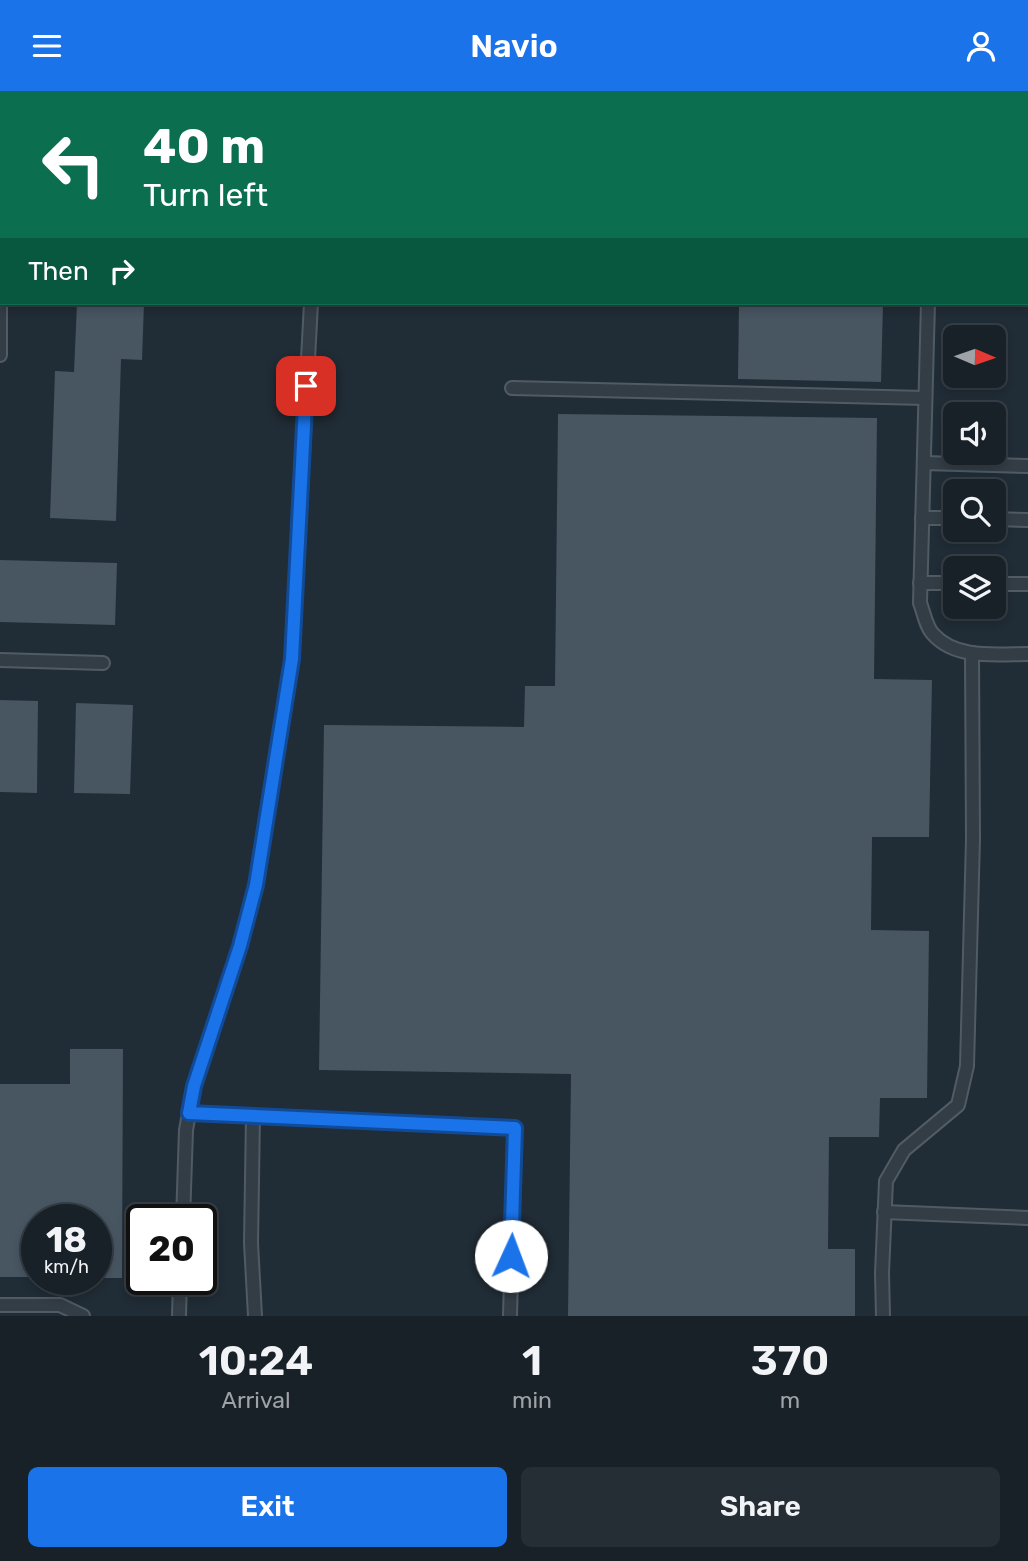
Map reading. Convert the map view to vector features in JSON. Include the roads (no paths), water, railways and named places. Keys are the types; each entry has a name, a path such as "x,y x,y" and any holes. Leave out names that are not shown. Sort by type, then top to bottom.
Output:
{"lane":[{"path":"0,304 0,355"},
{"path":"184,1204 189,1113 194,1086 240,946 256,885 292,659 311,305"},
{"path":"928,305 920,603 931,632 947,646 972,653 1028,654"},
{"path":"512,388 925,398"},
{"path":"923,463 1028,466"},
{"path":"922,518 943,519"},
{"path":"1006,519 1028,520"},
{"path":"920,583 943,583"},
{"path":"1006,584 1028,584"},
{"path":"883,1316 887,1181 904,1150 958,1105 967,1066 974,839 972,653"},
{"path":"0,660 103,663"},
{"path":"189,1113 515,1128 510,1316"},
{"path":"254,1116 251,1243 255,1316"},
{"path":"884,1212 1028,1218"},
{"path":"179,1316 180,1295"},
{"path":"0,1305 60,1305 83,1316"}]}
